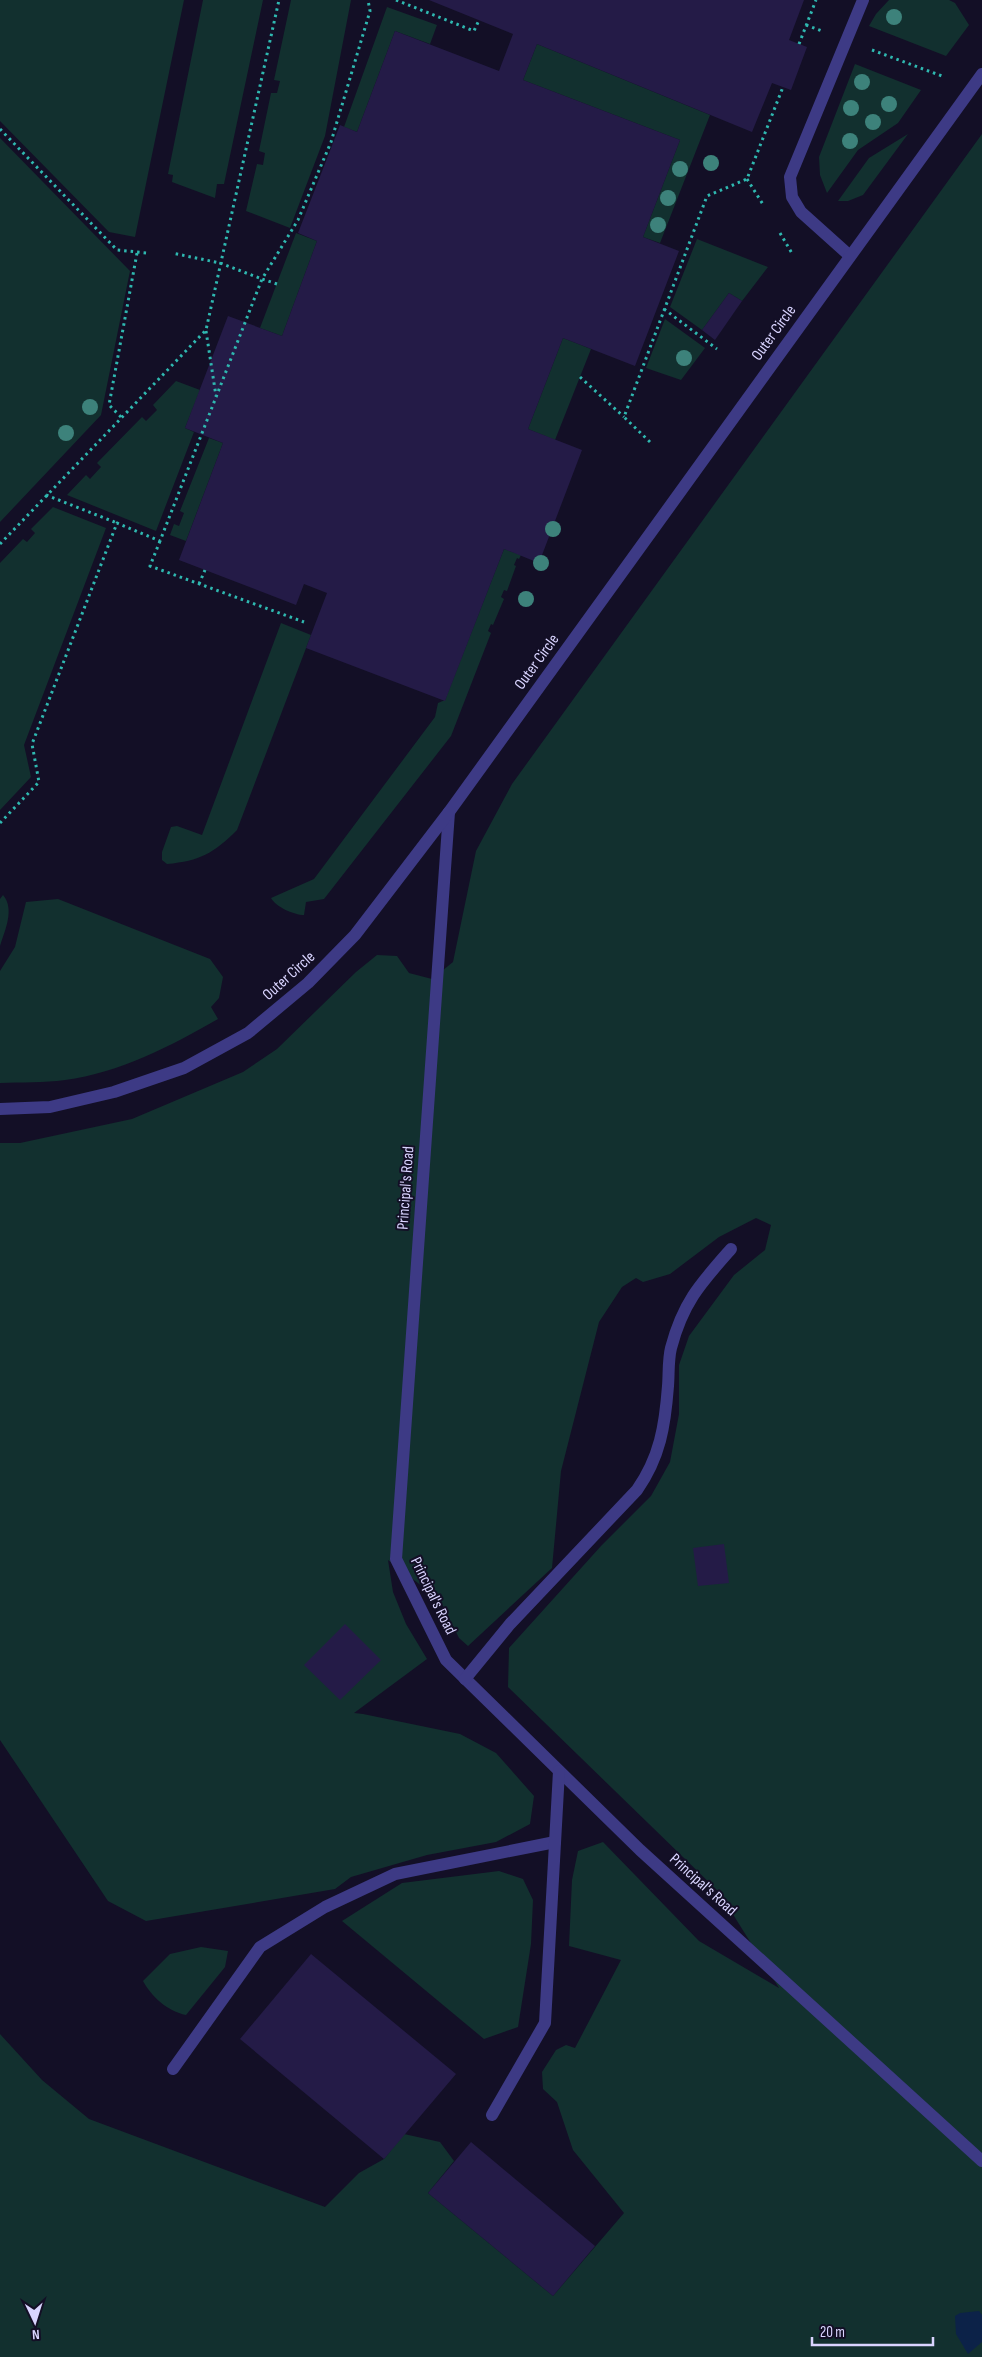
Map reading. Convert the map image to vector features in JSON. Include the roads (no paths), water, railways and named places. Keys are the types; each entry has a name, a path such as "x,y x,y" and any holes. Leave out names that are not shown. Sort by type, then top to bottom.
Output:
{"street":[{"path":"850,256 801,212 792,197 790,177 863,0"},
{"name":"Outer Circle","path":"0,1109 50,1107 114,1092 184,1068 248,1033 308,983 355,935 449,812 982,74"},
{"name":"Principal's Road","path":"449,812 396,1559 446,1660 640,1850 982,2161"},
{"path":"465,1679 510,1624 637,1490 651,1470 663,1428 670,1350 682,1314 695,1290 731,1249"},
{"path":"492,2115 545,2023 559,1771"},
{"path":"173,2069 260,1947 325,1907 394,1874 555,1842"}],"water":[{"path":"979,2311 982,2315 982,2342 968,2354 956,2334 955,2316 960,2313"}]}
